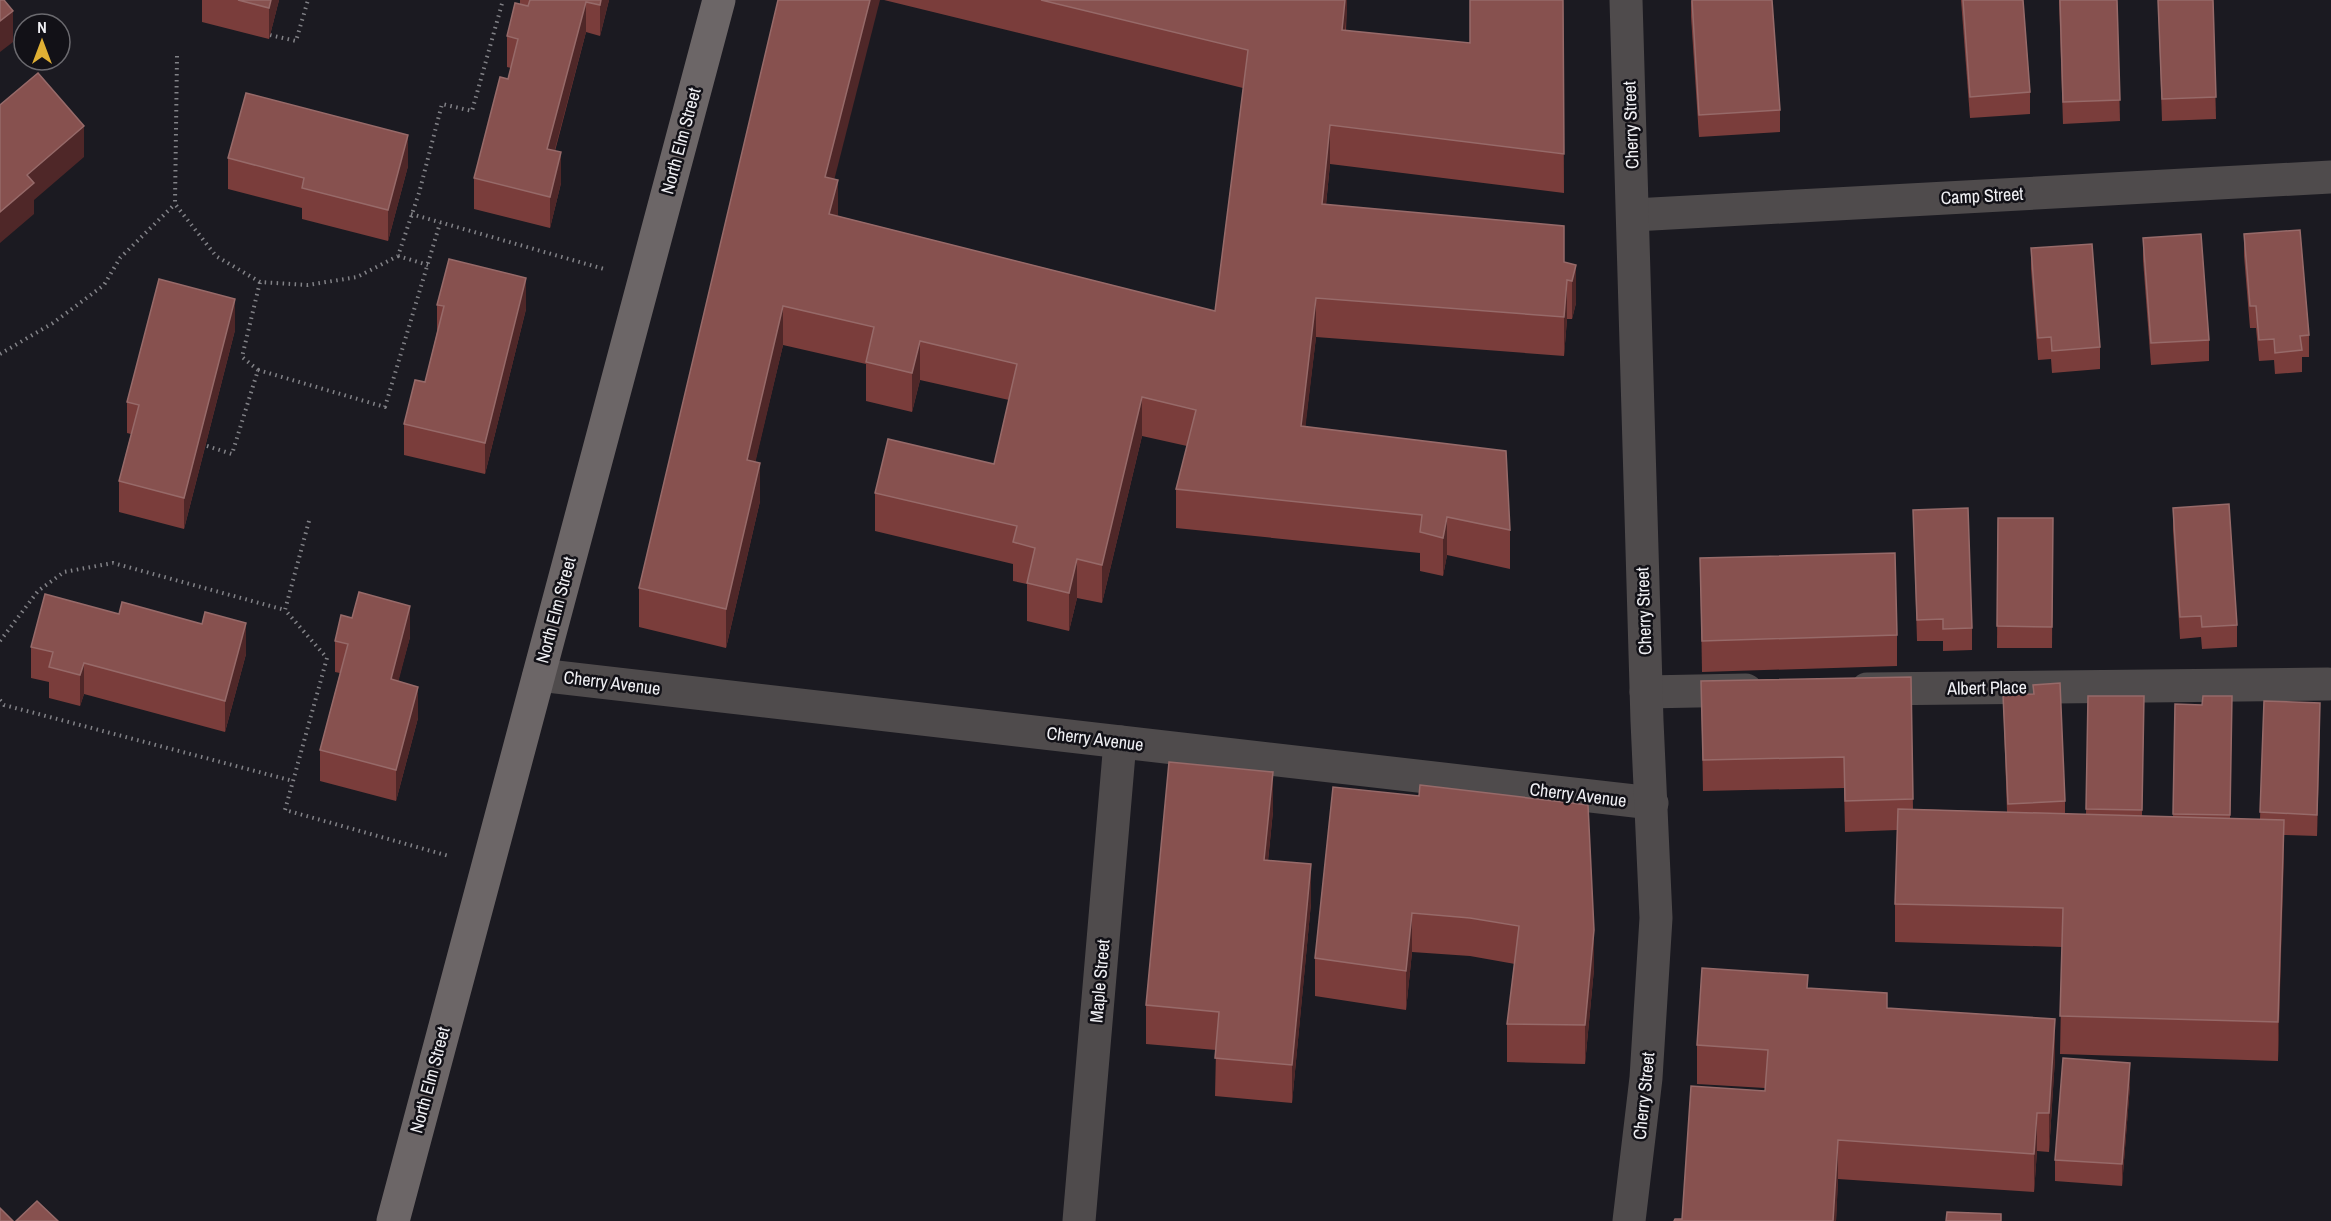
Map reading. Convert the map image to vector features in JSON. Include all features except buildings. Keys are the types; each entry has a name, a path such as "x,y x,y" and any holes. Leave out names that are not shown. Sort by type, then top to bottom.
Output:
{"main road":[{"name":"North Elm Street","path":"393,1221 719,0"}],"street":[{"name":"Cherry Street","path":"1626,0 1646,692 1655,876 1654,967 1645,1089 1629,1221"},
{"name":"Camp Street","path":"1634,215 2331,177"},
{"name":"Cherry Avenue","path":"539,675 1652,803"},
{"name":"Albert Place","path":"1838,689 2328,684"},
{"path":"1646,692 1778,690"},
{"name":"Maple Street","path":"1078,1221 1120,742"}],"path":[{"path":"270,35 296,41 308,0"},
{"path":"398,256 442,104 472,111 503,0"},
{"path":"177,56 175,204 216,256 260,282 308,285 357,277 398,256 428,265"},
{"path":"0,354 53,323 104,285 120,258 175,204"},
{"path":"411,214 644,280"},
{"path":"260,282 242,357 258,370 385,407 440,223"},
{"path":"207,446 232,454 258,370"},
{"path":"285,610 309,521"},
{"path":"0,642 38,591 64,572 113,563 285,610 327,658 285,810 488,867"},
{"path":"0,700 4,705 293,781"}]}
